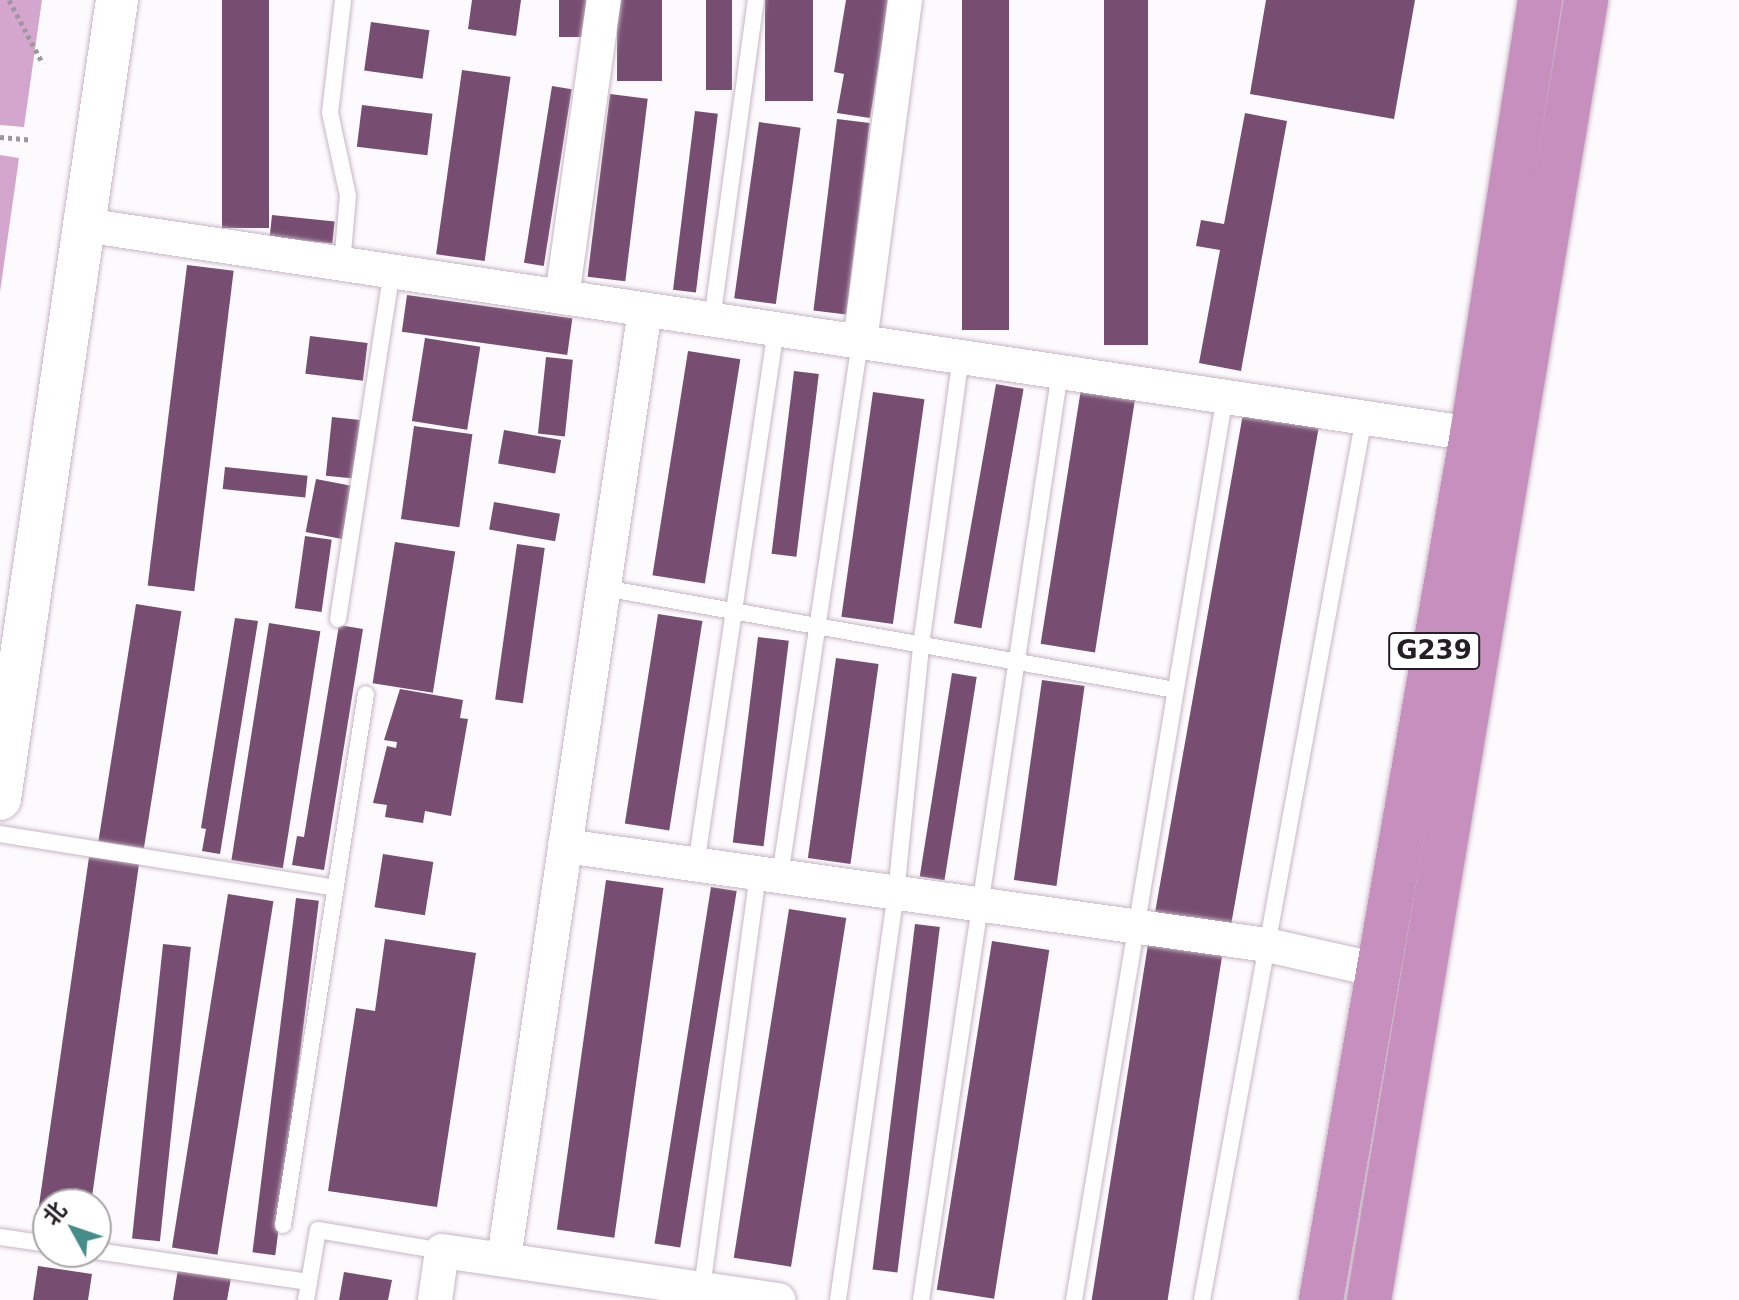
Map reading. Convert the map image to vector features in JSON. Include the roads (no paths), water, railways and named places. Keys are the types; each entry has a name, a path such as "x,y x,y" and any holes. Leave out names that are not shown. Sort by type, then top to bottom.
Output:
{"highway":[{"name":"G239","path":"1321,1300 1472,434 1540,0"},
{"name":"G239","path":"1369,1300 1586,0"}],"street":[{"path":"0,799 117,0"},
{"path":"562,297 604,0"},
{"path":"860,342 905,0"},
{"path":"84,225 1472,434"},
{"path":"504,1258 645,310"},
{"path":"565,846 1267,945 1378,970"},
{"path":"435,1300 442,1251 778,1300"}],"lane":[{"path":"342,264 348,196 330,113 343,0"},
{"path":"712,320 756,0"},
{"path":"338,619 392,271"},
{"path":"696,865 776,330"},
{"path":"702,1288 769,875 817,626 860,342"},
{"path":"838,1300 896,893 921,645 961,357"},
{"path":"921,1300 1060,372"},
{"path":"1074,1300 1225,396"},
{"path":"1202,1300 1364,417"},
{"path":"604,588 1175,690"},
{"path":"283,1225 366,694"},
{"path":"0,834 336,888"},
{"path":"306,1300 318,1230 442,1251"},
{"path":"0,1237 32,1242"},
{"path":"112,1253 309,1282"}]}
